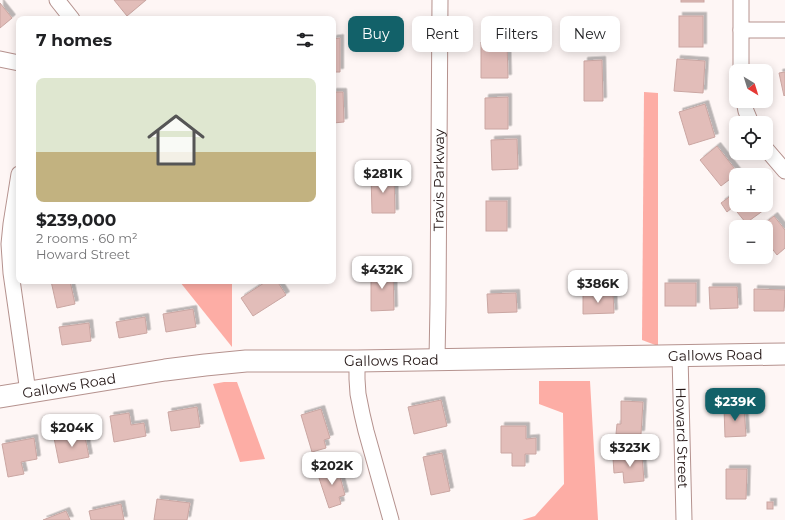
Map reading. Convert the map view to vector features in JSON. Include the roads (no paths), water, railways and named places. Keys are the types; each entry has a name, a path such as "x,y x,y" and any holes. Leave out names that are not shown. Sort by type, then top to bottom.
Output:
{"main road":[{"name":"Gallows Road","path":"0,397 165,370 246,362 785,354"}],"street":[{"path":"57,0 70,16"},
{"name":"Travis Parkway","path":"437,359 440,0"},
{"path":"741,0 741,64"},
{"path":"741,30 785,30"},
{"path":"0,59 16,62"},
{"path":"773,157 785,171"},
{"path":"16,185 6,223 10,244 11,273 28,392"},
{"name":"Howard Street","path":"680,355 684,520"},
{"path":"357,361 358,394 391,520"}]}
